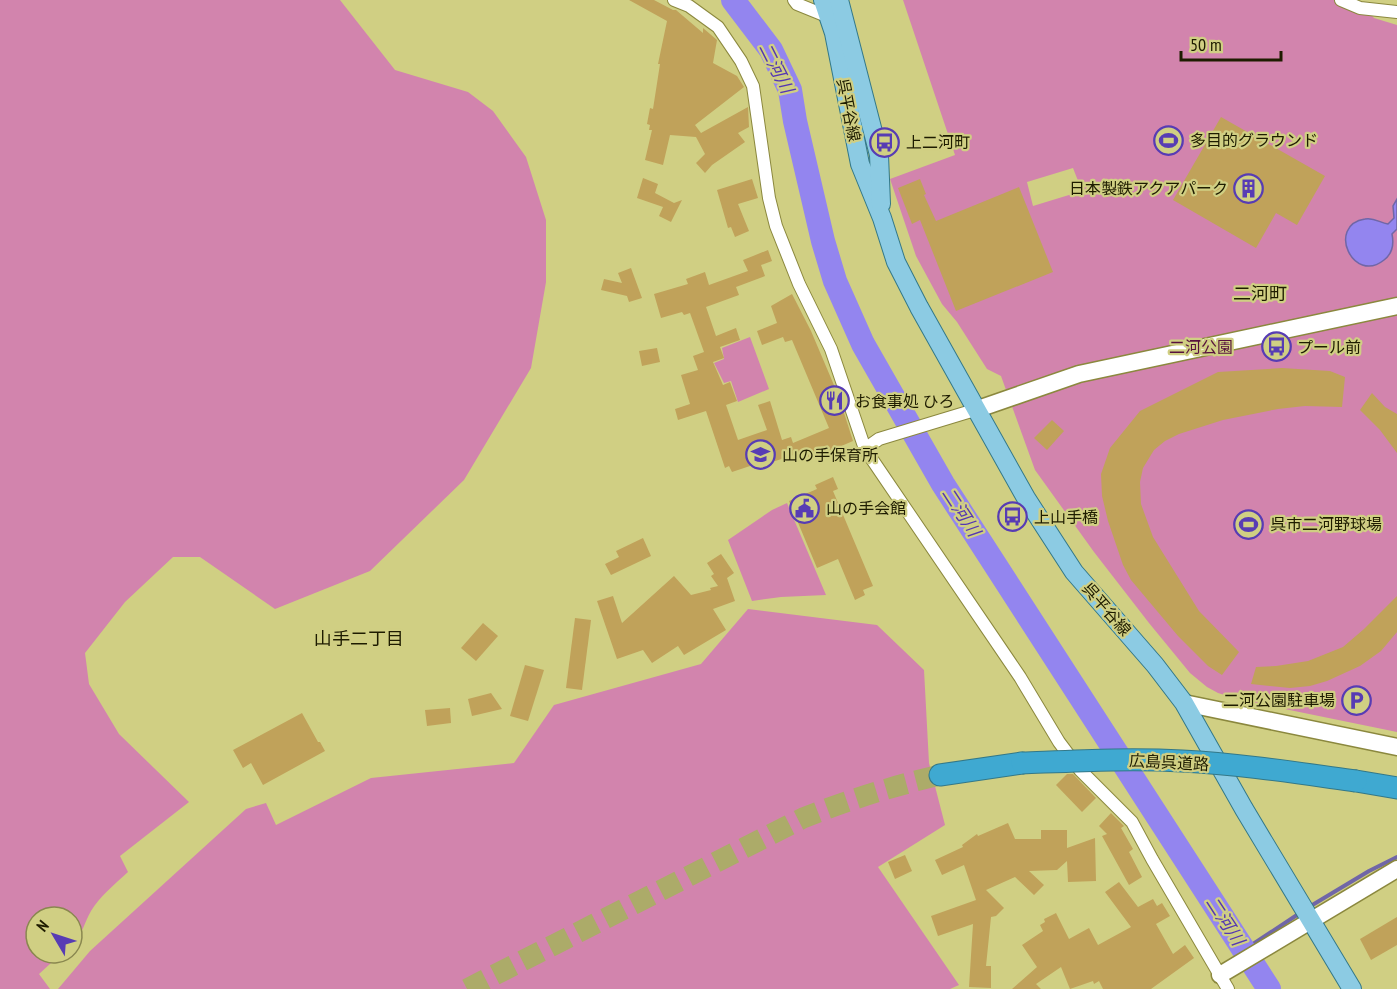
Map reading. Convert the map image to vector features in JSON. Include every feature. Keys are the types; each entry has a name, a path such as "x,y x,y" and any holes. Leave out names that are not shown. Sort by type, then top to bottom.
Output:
{"highway":[{"name":"広島呉道路","path":"940,775 1022,763 1109,759 1184,761 1259,768 1397,788"}],"main road":[{"name":"呉平谷線","path":"839,0 879,154 882,218"},
{"name":"呉平谷線","path":"826,8 834,33 860,164 882,218 896,262 919,307 1026,498 1074,572 1155,665 1184,703 1244,809 1305,925 1352,989"}],"street":[{"path":"674,0 688,6 717,27 741,61 753,86 769,198 776,226 799,284 831,349 865,448 1020,677 1059,742 1080,770 1132,822 1225,978 1305,925 1397,869"},
{"path":"794,0 797,4 826,8"},
{"path":"1341,0 1360,8 1397,12"},
{"path":"865,448 879,439 978,409 1079,374 1397,306"},
{"path":"1184,703 1397,747"}],"green space":[{"path":"0,0 340,0 395,70 468,92 493,111 526,157 546,220 546,282 531,368 464,480 370,571 275,609 200,557 173,557 125,602 85,653 89,684 119,734 189,802 120,856 128,872 108,890 95,906 84,926 84,905 24,905 24,965 49,965 39,974 50,989 0,989"},
{"name":"二河公園","path":"903,0 1357,0 1374,18 1397,25 1397,732 1245,701 1218,693 1207,687 1190,673 1094,552 1035,470 1001,376 987,369 957,322 942,304 916,256 890,179 955,155","holes":["1073,168 1082,191 1033,206 1027,182"]},
{"path":"750,337 769,389 738,402 731,381 724,383 714,363 724,359 722,348"},
{"path":"787,503 826,595 752,601 728,540 772,510"},
{"path":"748,609 877,625 924,670 929,763 945,825 878,867 959,985 950,989 58,989 78,965 84,965 84,958 90,951 246,809 266,803 276,825 371,778 514,763 554,705 701,664"}],"shaded area":[{"path":"1397,199 1397,229 1392,234 1391,252 1387,258 1373,266 1362,265 1354,260 1348,251 1347,231 1353,224 1365,219 1388,224 1394,218 1393,206"}],"building":[{"path":"629,0 654,0 676,10 703,33 703,28 717,40 713,63 737,76 744,87 695,125 701,133 748,107 749,127 738,133 745,142 712,165 705,173 696,163 705,154 696,137 670,135 663,165 645,160 652,130 649,130 650,125 647,124 650,108 653,109 660,64 658,64 667,21"},
{"name":"日本製鉄アクアパーク","path":"1221,117 1325,176 1297,225 1276,213 1256,248 1173,200"},
{"path":"643,178 658,184 655,193 674,203 682,200 671,222 659,216 663,207 637,198"},
{"path":"752,179 758,198 738,204 749,231 735,237 731,227 728,228 717,190"},
{"path":"920,179 926,194 924,195 936,221 1019,187 1053,272 956,311 920,220 912,224 898,188"},
{"path":"768,250 772,261 761,265 765,276 736,287 739,295 706,307 716,336 736,328 740,340 720,347 724,358 713,362 723,385 730,382 737,401 726,405 738,440 767,430 758,405 770,401 782,440 791,437 793,443 829,428 792,340 785,342 783,337 762,345 757,331 777,323 771,306 792,294 811,331 839,397 853,441 804,462 797,454 732,472 729,466 725,468 706,411 678,420 675,409 690,404 681,375 698,370 693,356 704,352 690,313 684,315 682,312 661,318 654,294 688,284 686,279 705,272 709,285 748,271 743,260"},
{"path":"631,268 642,298 629,302 627,296 601,290 604,279 622,283 618,273"},
{"path":"657,348 660,362 642,366 639,351"},
{"path":"1282,368 1330,371 1345,377 1342,407 1305,406 1278,409 1223,420 1179,434 1154,450 1143,468 1140,482 1141,504 1153,537 1199,611 1239,652 1222,675 1208,666 1178,636 1131,580 1123,565 1108,521 1102,496 1101,474 1110,448 1140,411 1218,372"},
{"path":"1372,393 1385,407 1397,414 1397,453 1380,430 1360,410"},
{"path":"1052,420 1064,431 1047,450 1034,438"},
{"path":"833,477 838,489 833,491 873,586 863,590 865,595 855,600 838,559 817,568 789,501 817,489 815,485"},
{"path":"643,538 651,556 611,575 605,564 619,557 616,551"},
{"path":"721,554 734,573 727,578 735,601 713,609 726,630 684,655 678,646 652,663 643,650 617,659 597,601 613,596 622,623 674,576 691,595 711,590 710,588 718,586 711,576 714,574 707,563"},
{"path":"1397,596 1397,632 1381,651 1360,666 1310,686 1290,688 1251,684 1256,667 1308,661 1343,647"},
{"path":"575,618 591,620 582,690 566,688"},
{"path":"483,623 498,636 476,661 461,648"},
{"path":"525,665 544,670 528,721 510,716"},
{"path":"491,693 502,709 472,716 468,699"},
{"path":"450,708 451,723 427,726 425,710"},
{"path":"302,713 325,751 263,785 251,763 243,768 233,750"},
{"path":"1067,774 1073,774 1096,798 1082,812 1056,785"},
{"path":"1111,813 1124,826 1121,828 1133,849 1129,852 1142,877 1129,885 1102,836 1107,834 1099,826"},
{"path":"1008,823 1015,839 1041,839 1041,830 1067,830 1067,848 1095,838 1096,881 1068,882 1067,861 1057,870 1029,871 1044,885 1034,895 1015,877 986,890 1004,908 996,916 991,917 986,966 991,966 991,988 969,987 973,924 938,936 931,916 976,900 964,865 942,875 935,860 963,847 962,845 977,834 978,836"},
{"path":"905,855 912,871 895,879 888,862"},
{"path":"1119,882 1138,907 1153,899 1157,906 1162,903 1170,916 1156,924 1173,954 1185,945 1194,958 1151,989 1103,989 1099,981 1094,984 1093,981 1070,989 1061,967 1036,984 1041,989 1012,989 1037,967 1022,945 1043,931 1040,925 1045,922 1044,919 1056,913 1069,939 1089,928 1098,945 1131,927 1105,892"},
{"path":"1397,917 1397,945 1371,960 1360,939"}],"waterway":[{"name":"二河川","path":"733,0 771,50 790,90 823,241 835,281 863,344 943,484 1269,989"},
{"path":"1309,907 1397,857"},
{"path":"1244,950 1300,913"}],"tunnel":[{"path":"467,989 803,818 871,794 940,775"}],"place":[{"name":"多目的グラウンド","path":"1169,140"},
{"name":"上二河町","path":"885,142"},
{"name":"日本製鉄アクアパーク","path":"1249,188"},
{"name":"プール前","path":"1276,347"},
{"name":"お食事処 ひろ","path":"834,401"},
{"name":"山の手保育所","path":"761,455"},
{"name":"山の手会館","path":"805,508"},
{"name":"上山手橋","path":"1013,517"},
{"name":"呉市二河野球場","path":"1249,524"},
{"name":"二河公園駐車場","path":"1356,700"}],"district":[{"name":"二河町","path":"1260,294"},
{"name":"山手二丁目","path":"359,639"}]}
